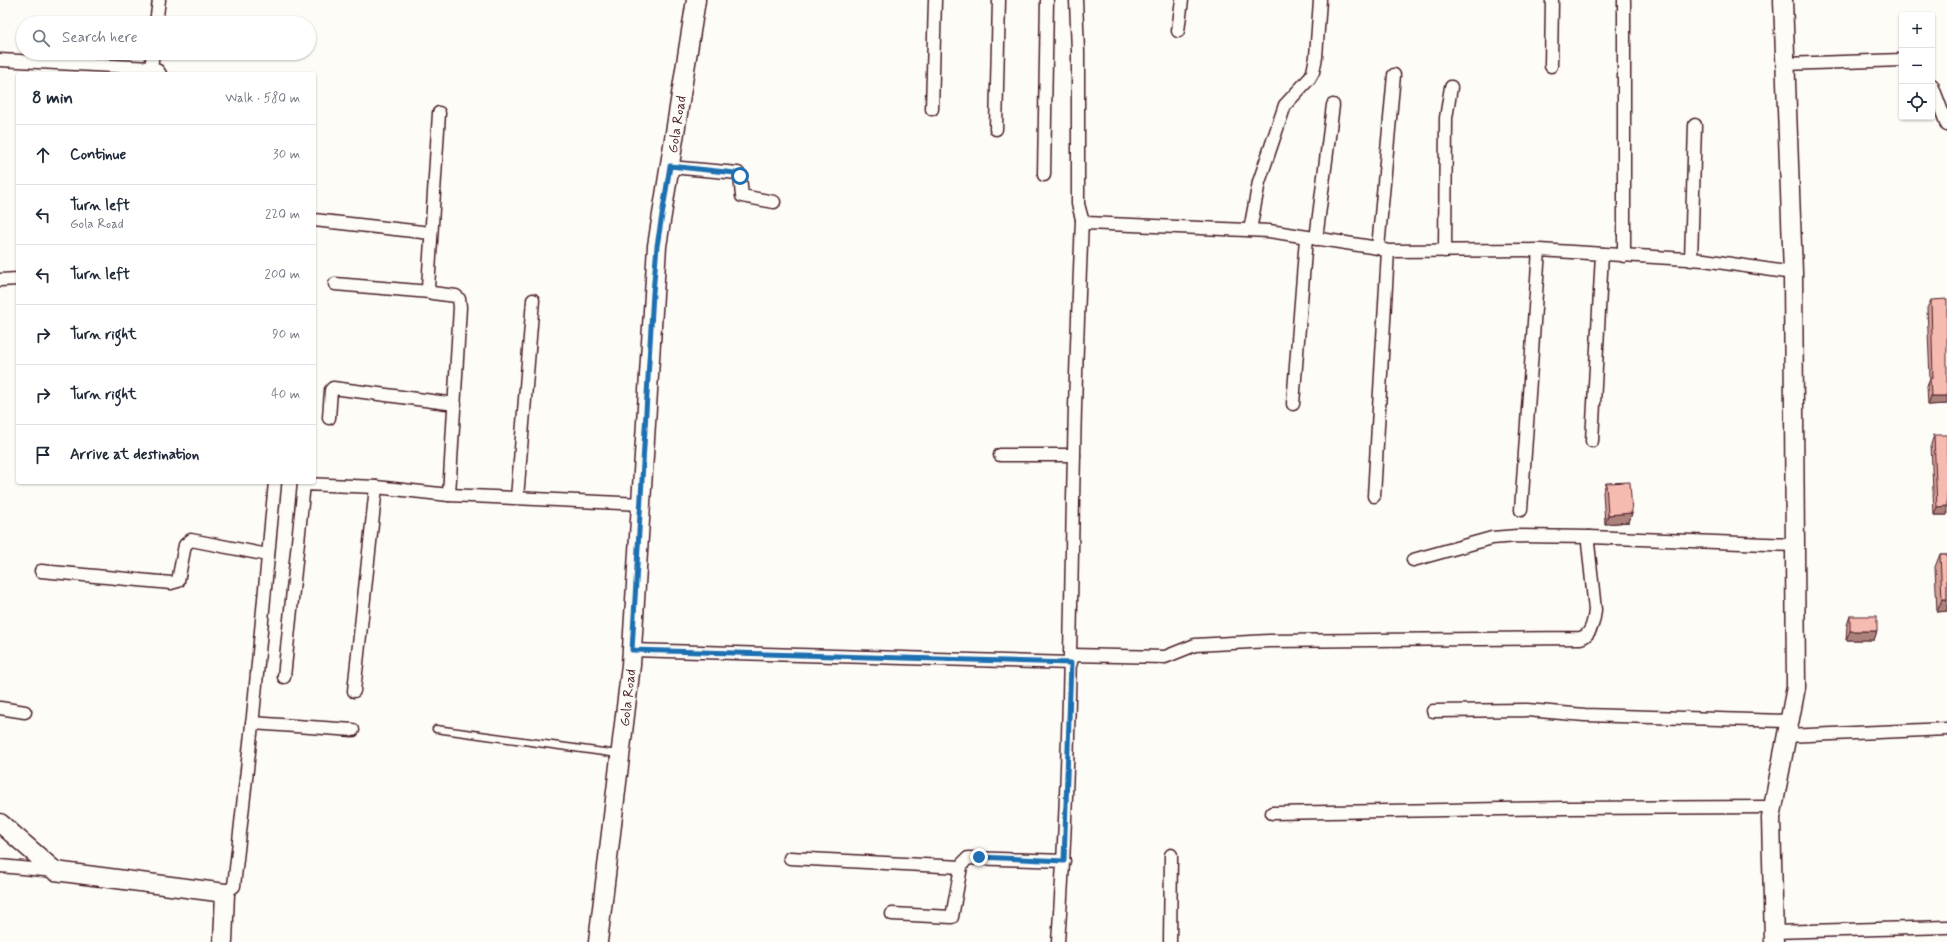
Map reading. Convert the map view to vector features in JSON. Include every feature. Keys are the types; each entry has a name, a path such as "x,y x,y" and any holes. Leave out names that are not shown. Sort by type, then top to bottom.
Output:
{"street":[{"path":"157,16 158,0"},
{"name":"Gola Road","path":"598,942 632,650 656,254 696,0"},
{"path":"932,109 935,0"},
{"path":"996,129 999,0"},
{"path":"1044,175 1047,0"},
{"path":"1058,942 1064,861 1071,659 1074,455 1082,219 1078,204 1078,52 1076,0"},
{"path":"1178,31 1182,0"},
{"path":"1250,230 1258,187 1285,106 1309,79 1313,72 1316,57 1320,0"},
{"path":"1551,66 1552,0"},
{"path":"1624,0 1624,256"},
{"path":"1783,0 1784,64 1793,273 1796,687 1770,818 1774,937 1947,927"},
{"path":"0,60 155,71 153,60"},
{"path":"1784,64 1899,60"},
{"path":"1374,496 1383,250 1394,75"},
{"path":"1445,251 1446,123 1451,88"},
{"path":"1935,93 1947,125"},
{"path":"1293,404 1311,238 1333,105"},
{"path":"430,292 428,285 438,113"},
{"path":"1691,260 1695,125"},
{"path":"670,166 738,173 740,176 742,196 774,202"},
{"path":"1082,219 1086,222 1095,224 1269,231 1383,250 1539,250 1691,260 1793,273"},
{"path":"316,220 431,233"},
{"path":"1521,510 1539,250"},
{"path":"1592,441 1602,254"},
{"path":"0,280 16,279"},
{"path":"334,284 430,292 456,296 459,301 455,404 449,495"},
{"path":"517,498 533,300"},
{"path":"329,418 331,390 333,388 455,404"},
{"path":"1000,455 1074,455"},
{"path":"0,866 55,871 225,893 234,886 252,724 275,484"},
{"path":"284,677 304,484 376,487 449,495 642,504"},
{"path":"354,691 376,487"},
{"path":"1413,560 1492,538 1518,536 1590,537 1794,545"},
{"path":"632,650 1071,659 1165,657 1195,645 1269,641 1584,637 1592,625 1595,610 1588,543 1590,537"},
{"path":"41,571 171,583 178,581 185,545 191,540 268,555"},
{"path":"0,708 25,712"},
{"path":"1433,711 1528,710 1788,729 1947,729"},
{"path":"252,724 353,730"},
{"path":"1272,813 1565,808 1773,807"},
{"path":"0,823 55,871"},
{"path":"1170,942 1171,855"},
{"path":"790,858 961,867"},
{"path":"892,914 952,917 961,867 965,860 972,858 1064,861"},
{"path":"223,942 225,893"}],"lane":[{"path":"436,729 621,754"}],"building":[{"path":"1947,299 1947,396 1931,396 1930,378 1933,378 1931,300"},
{"path":"1934,435 1947,435 1947,506 1937,507"},
{"path":"1630,482 1632,513 1608,515 1606,483"},
{"path":"1940,554 1947,554 1947,599 1942,599"},
{"path":"1850,616 1877,616 1877,631 1850,631"}],"route":[{"path":"740,176 739,174 735,173 670,166 657,246 653,293 642,504 632,650 1071,663 1064,861 979,857"}]}
